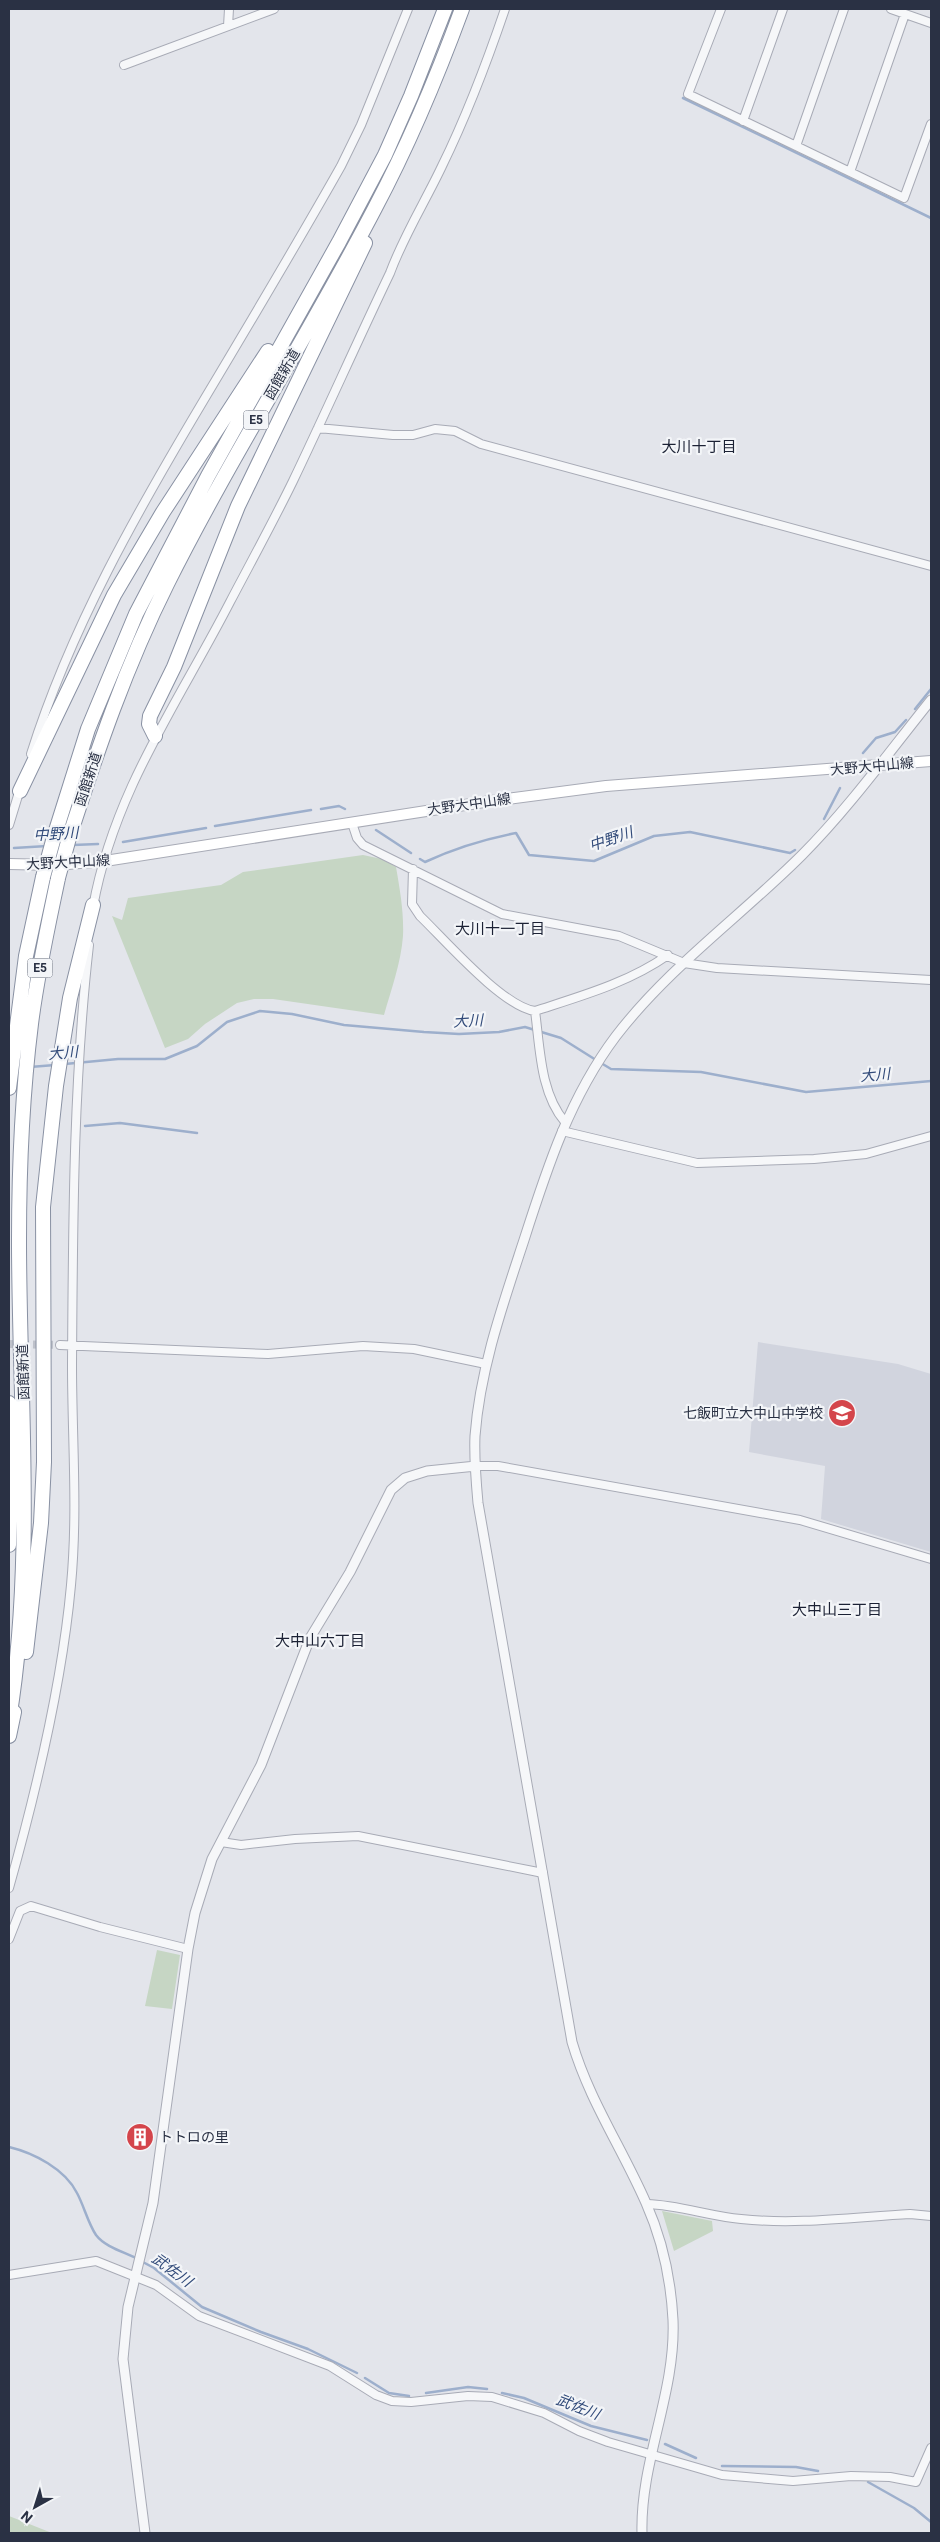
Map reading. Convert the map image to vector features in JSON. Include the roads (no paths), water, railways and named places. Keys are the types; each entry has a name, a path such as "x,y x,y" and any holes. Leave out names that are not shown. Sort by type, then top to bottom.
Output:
{"highway":[{"name":"函館新道","path":"9,1088 26,956 43,877 88,729 136,614 208,476 339,242 385,155 411,96 445,9"},
{"name":"函館新道","path":"9,1719 22,1599 25,1484 19,1242 24,1091 35,995 58,878 103,734 134,656 157,605 226,475 375,208 425,102 462,9"},
{"path":"155,736 149,724 150,716 174,667 238,506 358,259 425,102"},
{"path":"20,791 114,594 163,512 339,242"},
{"path":"9,1736 28,1641 41,1523 45,1318 43,1207 56,1086 70,998 93,905"},
{"name":"函館新道","path":"9,1403 11,1483 9,1545"}],"main road":[{"name":"大野大中山線","path":"9,864 55,865 105,861 484,802 606,786 931,761"}],"street":[{"path":"228,26 229,9"},
{"path":"124,65 274,9"},
{"path":"9,825 47,704 104,576 153,486 341,166 361,125 408,9"},
{"path":"9,1888 28,1817 63,1653 68,1615 76,1494 72,1345 76,1083 93,905 117,821 155,736 207,647 318,428 390,272 399,248 442,166 488,59 505,9"},
{"path":"721,9 688,94 904,198 931,124"},
{"path":"743,121 783,9"},
{"path":"796,146 844,9"},
{"path":"893,9 931,23"},
{"path":"850,172 905,14"},
{"path":"318,428 393,435 413,435 435,429 455,431 481,444 931,566"},
{"path":"642,2533 645,2490 670,2373 673,2322 666,2266 647,2204 604,2121 579,2066 567,2017 478,1503 475,1438 486,1364 518,1256 549,1162 564,1126 592,1071 603,1054 630,1018 684,963 804,853 931,700"},
{"path":"352,823 357,838 363,845 414,869 462,896 502,914 619,936 684,963 718,968 931,980"},
{"path":"414,869 412,904 420,916 512,1002 524,1010 535,1011 613,985 638,974 668,955"},
{"path":"535,1011 537,1034 549,1096 564,1126 697,1163 814,1159 866,1154 931,1136"},
{"path":"60,1345 268,1354 363,1346 414,1349 486,1364"},
{"path":"145,2533 122,2359 128,2307 138,2272 153,2203 167,2116 188,1949 195,1913 212,1859 261,1765 310,1638 350,1572 392,1490 405,1478 427,1471 476,1466 498,1466 800,1520 931,1559"},
{"path":"221,1842 242,1845 295,1839 358,1836 542,1873"},
{"path":"9,1939 20,1911 31,1906 100,1927 188,1949"},
{"path":"647,2204 666,2204 704,2214 741,2219 776,2221 910,2214 931,2216"},
{"path":"9,2275 96,2261 138,2272 199,2316 330,2366 376,2394 392,2401 411,2402 468,2396 492,2396 544,2413 579,2431 722,2475 793,2480 851,2476 890,2477 916,2482 931,2448"}],"waterway":[{"path":"683,98 931,218"},
{"name":"中野川","path":"915,709 931,689"},
{"name":"中野川","path":"863,753 876,738 895,732 906,720"},
{"name":"中野川","path":"824,819 840,788"},
{"name":"中野川","path":"321,809 339,806 345,809"},
{"name":"中野川","path":"215,826 311,810"},
{"name":"中野川","path":"123,842 206,828"},
{"name":"中野川","path":"376,830 411,853"},
{"name":"中野川","path":"420,859 425,862 470,844 516,833 529,855 594,861 654,836 690,832 790,853 795,850"},
{"name":"中野川","path":"73,845 98,844"},
{"name":"中野川","path":"14,848 47,846"},
{"name":"大川","path":"65,1064 118,1059 165,1059 197,1046 227,1022 260,1011 292,1014 344,1025 424,1032 459,1034 499,1032 525,1027 561,1038 596,1060"},
{"name":"大川","path":"601,1063 611,1069 701,1072 806,1092 931,1081"},
{"name":"大川","path":"30,1067 55,1065"},
{"path":"85,1126 120,1123 197,1133"},
{"name":"武佐川","path":"9,2147 28,2153 57,2169 72,2184 96,2235 109,2246 136,2258"},
{"name":"武佐川","path":"141,2261 154,2268 202,2307 261,2332 308,2349 357,2373"},
{"name":"武佐川","path":"365,2378 389,2393 409,2396"},
{"name":"武佐川","path":"426,2393 468,2387 487,2389"},
{"name":"武佐川","path":"502,2393 524,2398 591,2426 647,2440"},
{"name":"武佐川","path":"665,2444 696,2458"},
{"name":"武佐川","path":"722,2466 796,2467 818,2471"},
{"name":"武佐川","path":"868,2482 914,2508 931,2522"}],"tunnel":[{"path":"9,1344 60,1345"}],"place":[{"name":"七飯町立大中山中学校","path":"842,1413"},
{"name":"トトロの里","path":"140,2137"}],"district":[{"name":"大川十丁目","path":"699,447"},
{"name":"大川十一丁目","path":"500,929"},
{"name":"大中山三丁目","path":"837,1610"},
{"name":"大中山六丁目","path":"320,1641"}]}
